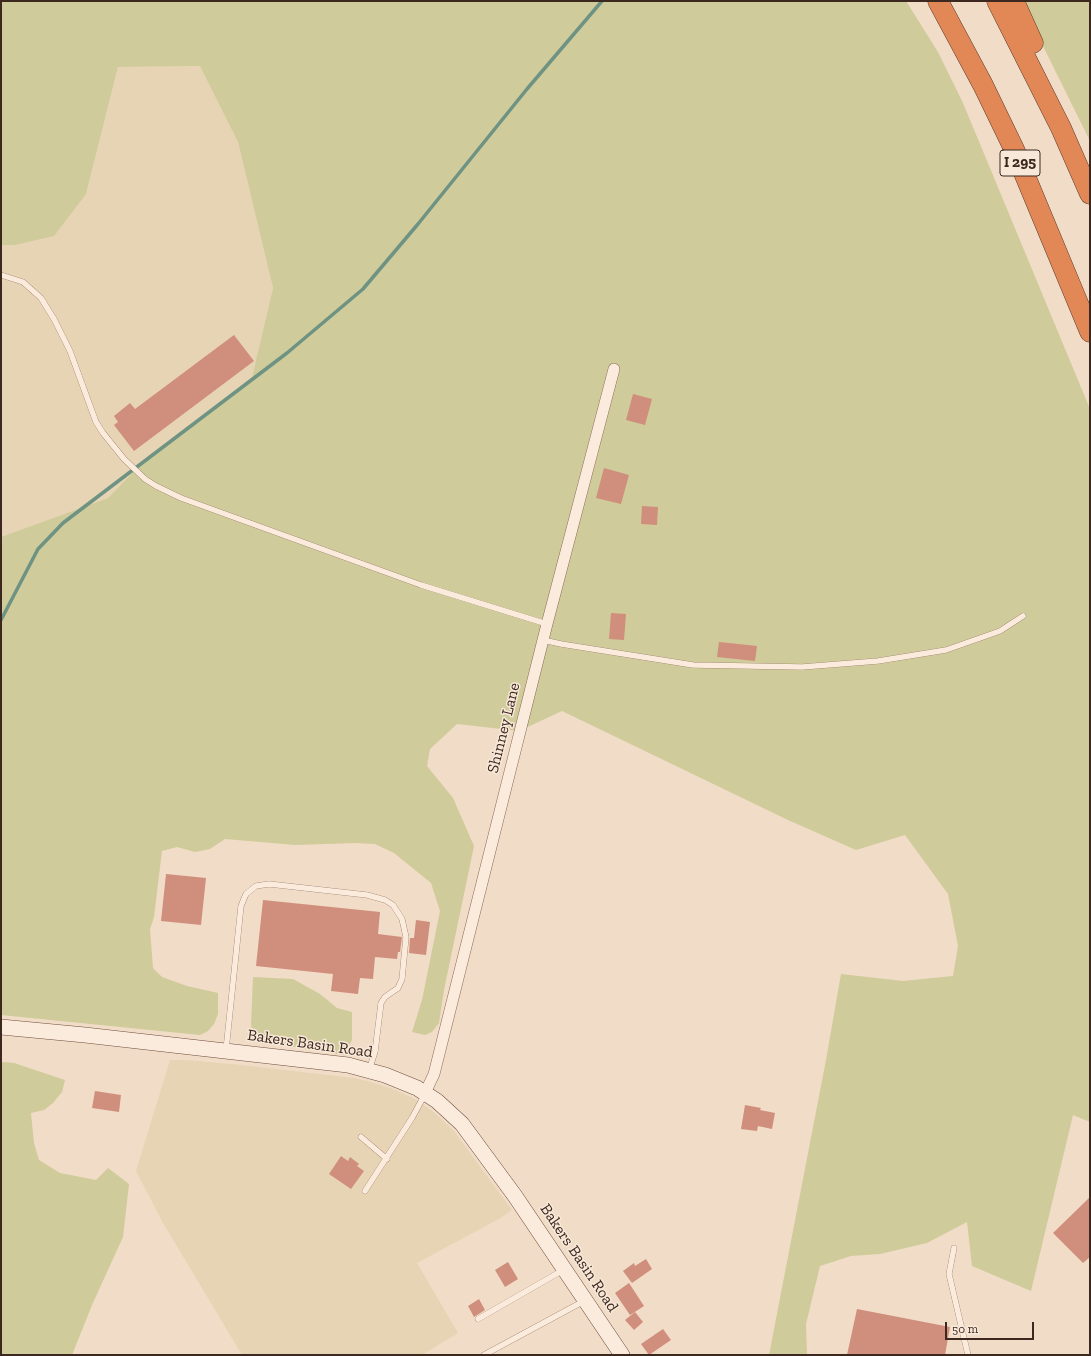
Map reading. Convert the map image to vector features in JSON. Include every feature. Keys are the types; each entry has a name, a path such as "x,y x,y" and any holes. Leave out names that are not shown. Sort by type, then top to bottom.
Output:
{"highway":[{"name":"I 295","path":"938,1 983,85 1014,149 1043,214 1090,332"},
{"path":"997,1 1029,62 1088,189"},
{"path":"1014,1 1059,107 1088,189"}],"main road":[{"name":"Bakers Basin Road","path":"1,1027 226,1050 348,1065 396,1078 425,1093 437,1101 462,1124 515,1196 622,1355"}],"street":[{"name":"Shinney Lane","path":"425,1093 434,1074 547,624 614,369"}],"lane":[{"path":"1,275 23,282 41,298 54,319 70,351 96,422 114,448 156,486 181,498 421,585 547,624"},
{"path":"543,640 693,665 802,667 878,661 946,650 1000,631 1023,616"},
{"path":"226,1050 241,906 246,894 256,886 269,884 367,895 385,900 393,905 402,920 406,937 402,979 398,988 385,997 381,1002 375,1052 369,1070"},
{"path":"365,1191 387,1159 425,1093"},
{"path":"361,1137 387,1159"},
{"path":"954,1248 949,1274 968,1355"},
{"path":"478,1319 565,1269"},
{"path":"484,1355 586,1300"}],"shaded area":[{"path":"1,1 906,1 938,52 963,103 1090,409 1090,1122 1073,1115 1031,1291 972,1266 967,1222 927,1243 880,1254 851,1256 820,1266 806,1324 807,1355 769,1355 826,1060 841,974 903,981 953,976 958,946 948,894 905,835 856,850 788,820 562,711 519,731 457,724 430,749 427,766 453,798 474,846 444,990 439,1023 432,1032 425,1035 412,1032 422,1000 440,911 431,883 394,853 375,844 355,843 295,845 225,839 210,849 195,852 177,847 162,851 154,917 150,929 153,968 162,977 187,986 218,993 218,1014 214,1024 208,1031 200,1035 1,1015 1,537 108,498 142,463 252,377 273,288 238,142 200,66 118,67 86,194 54,236 15,245 1,245"},
{"path":"1023,1 1090,1 1090,141 1040,40"},
{"path":"201,66 238,142 273,288 252,377 142,463 108,498 1,537 1,245 15,245 86,194 118,67"},
{"path":"253,977 293,979 320,994 337,1008 352,1012 352,1040 344,1055 264,1042 254,1036 251,1025"},
{"path":"170,1060 242,1065 354,1078 367,1081 393,1089 417,1100 435,1113 454,1131 512,1210 499,1219 417,1263 458,1333 422,1355 242,1355 163,1223 136,1171"},
{"path":"1,1063 14,1063 65,1080 62,1092 53,1103 44,1110 31,1113 34,1143 39,1160 60,1173 96,1180 108,1168 129,1184 123,1237 92,1305 72,1355 1,1355"}],"building":[{"path":"234,335 254,361 134,451 114,425 118,422 114,416 130,403 135,409"},
{"path":"633,394 652,399 645,425 626,420"},
{"path":"604,468 629,475 621,504 596,498"},
{"path":"642,506 658,507 657,525 641,524"},
{"path":"611,613 626,614 624,640 609,639"},
{"path":"719,642 757,646 755,661 717,657"},
{"path":"166,874 206,878 201,925 161,921"},
{"path":"263,900 380,912 378,934 402,937 400,952 398,952 397,959 375,957 373,979 360,978 358,994 331,991 333,974 256,966"},
{"path":"416,920 430,922 426,955 409,953 410,938 414,938"},
{"path":"95,1091 121,1095 119,1112 92,1108"},
{"path":"745,1105 761,1108 760,1110 775,1113 772,1129 758,1126 757,1131 741,1129"},
{"path":"341,1156 348,1161 350,1157 359,1164 357,1166 364,1171 351,1189 329,1174"},
{"path":"1090,1197 1090,1257 1083,1263 1053,1233"},
{"path":"646,1259 652,1269 632,1283 623,1271 634,1263 635,1266"},
{"path":"508,1262 518,1279 505,1287 495,1270"},
{"path":"629,1283 644,1306 630,1315 615,1293"},
{"path":"479,1299 485,1310 474,1317 468,1306"},
{"path":"857,1309 950,1327 945,1355 847,1355"},
{"path":"635,1312 643,1322 634,1330 625,1320"},
{"path":"663,1329 671,1340 649,1355 641,1344"}],"waterway":[{"path":"1,620 38,549 63,523 287,353 363,289 418,224 527,89 602,1"}]}
